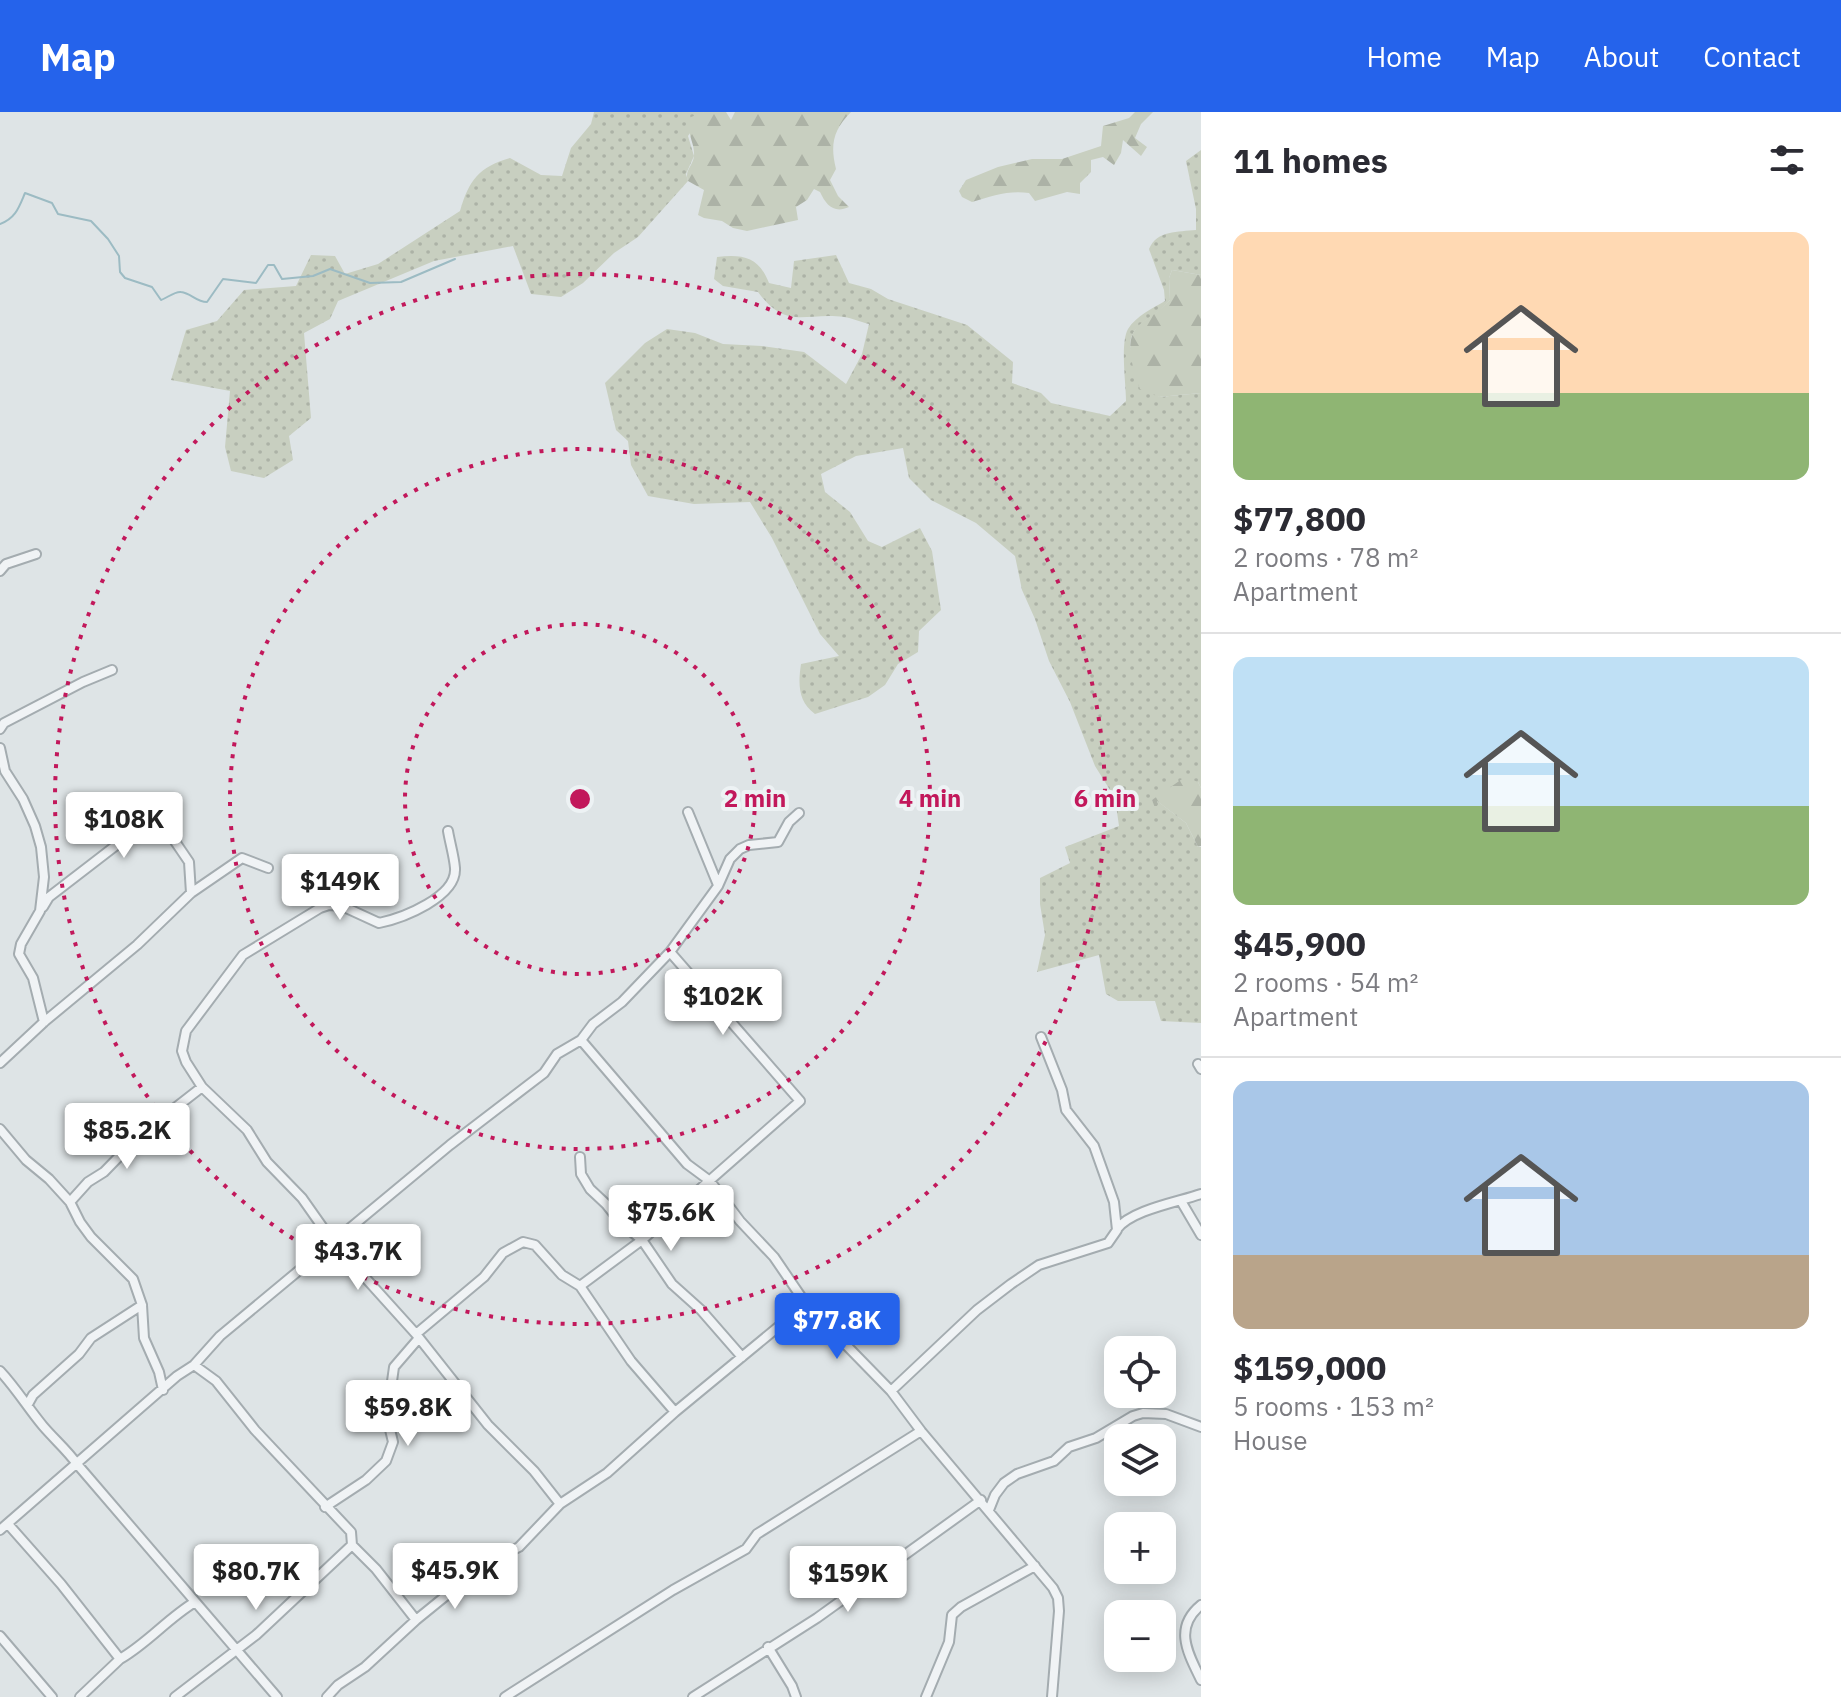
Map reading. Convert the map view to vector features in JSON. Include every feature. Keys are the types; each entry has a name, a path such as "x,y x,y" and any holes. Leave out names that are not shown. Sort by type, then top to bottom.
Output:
{"street":[{"path":"0,571 6,564 36,554"},
{"path":"0,729 4,723 112,670"},
{"path":"0,748 5,771 23,799 41,847 44,877 40,911"},
{"path":"688,812 718,886"},
{"path":"0,1530 194,1365 220,1336 450,1145 544,1073 557,1054 581,1040 593,1024 622,1002 670,952 718,886 730,859 749,845 778,842 789,822 799,813"},
{"path":"44,1022 33,978 19,954 21,944 49,897 144,827 152,827 172,837 189,862 191,893"},
{"path":"448,831 455,869 452,884 429,902 395,920 379,923 342,906 320,908 243,955 193,1019 183,1039 182,1051 202,1087 247,1130 267,1162 302,1198 333,1242 418,1336 488,1425 534,1471 560,1504"},
{"path":"0,1063 137,945 191,893 242,858 268,868"},
{"path":"580,1286 642,1240 800,1101 670,952"},
{"path":"1041,1037 1062,1090 1066,1110 1094,1146 1114,1202 1117,1230"},
{"path":"581,1040 687,1164 710,1181 740,1221 774,1257 806,1304 891,1391 1058,1598 1052,1697"},
{"path":"70,1202 139,1136 202,1087"},
{"path":"0,1129 26,1160 70,1202 91,1237 133,1279 142,1305 144,1338 159,1372 163,1390"},
{"path":"580,1157 581,1174 590,1189 621,1223 642,1240 672,1284 701,1310 742,1357"},
{"path":"891,1391 977,1310 1039,1265 1091,1251 1108,1243 1123,1221 1201,1194"},
{"path":"1181,1201 1201,1235"},
{"path":"325,1507 366,1480 386,1461 393,1442 387,1417 394,1367 418,1336 484,1277 503,1253 523,1242 535,1245 562,1275 580,1286 631,1361 675,1412"},
{"path":"327,1697 485,1564 519,1547 560,1504 607,1473 675,1412 806,1304"},
{"path":"28,1404 91,1338 142,1305"},
{"path":"194,1365 216,1381 255,1430 351,1532 352,1545 376,1569 416,1620"},
{"path":"0,1371 43,1426 64,1446 277,1697"},
{"path":"989,1510 1004,1483 1017,1474 1054,1461 1069,1447 1096,1438 1133,1416 1166,1414 1201,1427"},
{"path":"505,1697 673,1590 746,1549 757,1534 921,1431"},
{"path":"693,1697 817,1618 981,1500"},
{"path":"8,1524 61,1584 120,1659"},
{"path":"175,1697 237,1651 352,1545"},
{"path":"926,1697 949,1642 952,1615 1035,1566"},
{"path":"80,1697 120,1659 141,1647 168,1621 195,1602"},
{"path":"1201,1605 1186,1622 1185,1639 1201,1680"},
{"path":"0,1636 52,1697"},
{"path":"768,1647 796,1697"}],"green space":[{"path":"594,112 704,112 688,136 694,156 686,174 688,181 638,237 614,253 583,283 561,297 531,294 513,246 434,261 338,301 330,319 304,333 311,418 289,436 293,460 264,478 231,471 225,447 230,391 171,380 186,330 217,321 244,290 296,286 311,255 335,256 345,274 378,264 460,211 467,191 477,176 499,162 510,158 541,175 562,176 571,148 591,124"},
{"path":"704,112 726,112 731,120 735,112 851,112 834,138 836,169 830,180 838,196 849,207 831,207 814,189 807,200 796,207 798,220 747,231 698,215 704,190 688,181 687,177 694,156 689,128 691,117"},
{"path":"1135,112 1153,112 1141,124 1135,138 1147,147 1141,156 1123,140 1121,153 1114,165 1103,157 1091,160 1091,172 1080,183 1080,194 1067,192 1035,201 1029,193 1014,192 972,202 962,197 959,191 966,180 998,167 1032,159 1062,159 1101,146 1103,126 1129,118"},
{"path":"1201,150 1201,275 1172,270 1169,278 1170,300 1141,324 1130,342 1140,371 1159,397 1201,393 1201,788 1198,782 1152,800 1157,809 1156,800 1186,823 1198,847 1201,847 1201,1023 1161,1021 1155,1001 1118,1001 1106,994 1099,955 1037,972 1045,935 1040,878 1070,863 1065,847 1119,826 1115,798 1095,766 1070,702 1049,661 1022,590 1015,556 976,523 931,500 909,478 903,448 856,456 821,474 825,492 850,512 868,541 882,547 920,528 932,551 941,610 919,631 918,652 898,664 885,685 868,697 815,714 805,704 800,692 801,664 839,656 820,634 772,538 750,502 694,504 648,496 631,465 628,441 616,430 605,383 645,343 667,329 695,333 723,344 804,352 846,384 862,354 869,324 844,317 787,316 768,304 758,292 723,286 714,279 717,257 735,256 755,263 769,283 791,288 794,261 836,255 849,283 967,325 1013,362 1012,383 1041,393 1051,403 1110,416 1126,401 1124,353 1128,329 1140,316 1165,301 1149,249 1163,235 1196,230 1196,209 1186,161"},
{"path":"1172,270 1201,275 1201,393 1159,397 1140,389 1130,347 1139,325 1170,300 1169,278"},
{"path":"1185,777 1198,782 1201,788 1201,846 1198,847 1186,823 1157,801 1157,813 1152,800"}],"waterway":[{"path":"0,224 13,215 25,193 52,203 58,214 91,221 119,256 120,272 125,278 152,287 161,300 181,292 207,302 223,279 256,283 268,265 274,265 282,279 313,276 330,269 370,283 401,282 455,259"}]}
